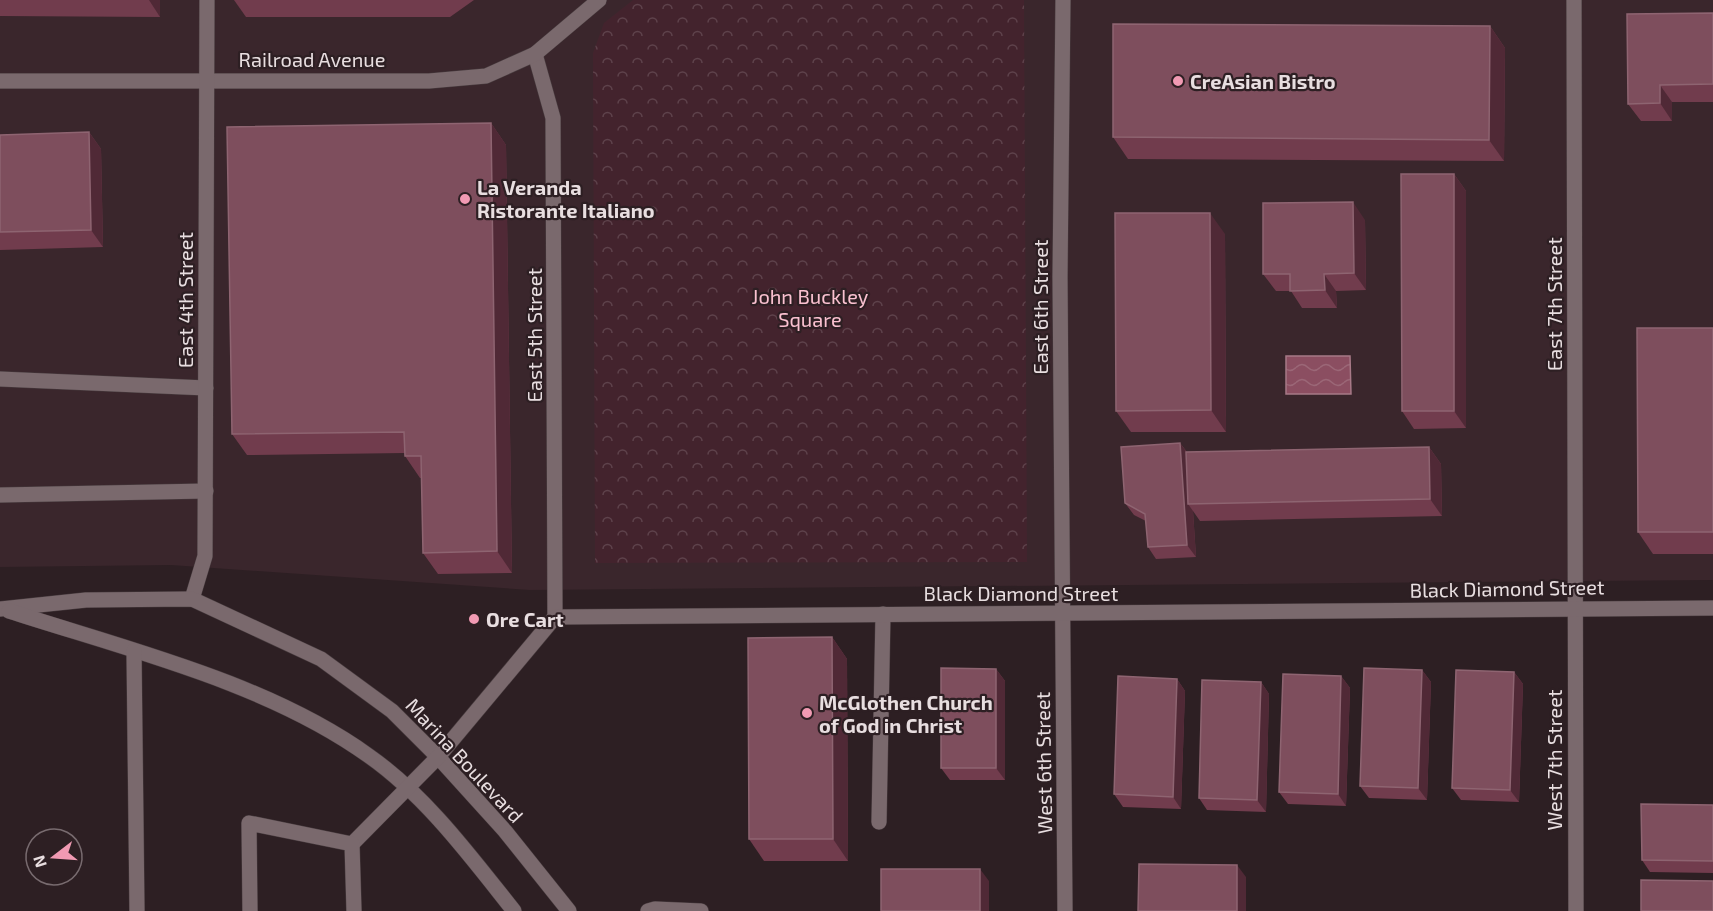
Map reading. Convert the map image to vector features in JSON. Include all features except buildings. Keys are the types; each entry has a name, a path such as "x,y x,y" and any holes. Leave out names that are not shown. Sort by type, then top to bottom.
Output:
{"street":[{"name":"East 4th Street","path":"192,599 205,556 207,0"},
{"name":"Railroad Avenue","path":"0,81 429,81 486,76 535,54 599,0"},
{"name":"East 6th Street","path":"1063,0 1060,277 1063,614"},
{"name":"East 7th Street","path":"1574,0 1575,608"},
{"name":"East 5th Street","path":"535,54 553,118 555,617"},
{"path":"0,379 206,388"},
{"path":"0,495 206,491"},
{"name":"Marina Boulevard","path":"1,609 86,600 192,599 321,659 392,711 438,757 505,831 569,911"},
{"name":"West 7th Street","path":"1575,608 1576,911"},
{"name":"Black Diamond Street","path":"555,617 1713,608"},
{"name":"Marina Boulevard","path":"1,609 192,669 293,711 369,756 408,789 472,859 514,911"},
{"path":"879,822 883,614"},
{"name":"West 6th Street","path":"1063,614 1065,911"},
{"path":"354,911 352,844 438,757 555,617"},
{"path":"134,651 137,911"},
{"path":"250,911 249,823 352,844"},
{"path":"648,911 655,909 701,911"}],"shaded area":[{"path":"0,0 1713,0 1713,580 530,590 171,565 0,567"}],"green space":[{"name":"John Buckley Square","path":"633,0 1024,0 1027,562 595,563 593,53 604,23"}],"water":[{"path":"1286,356 1350,356 1351,394 1286,394"}],"place":[{"name":"CreAsian Bistro","path":"1178,81"},
{"name":"La Veranda Ristorante Italiano","path":"465,199"},
{"name":"Ore Cart","path":"474,619"},
{"name":"McGlothen Church of God in Christ","path":"807,713"}]}
